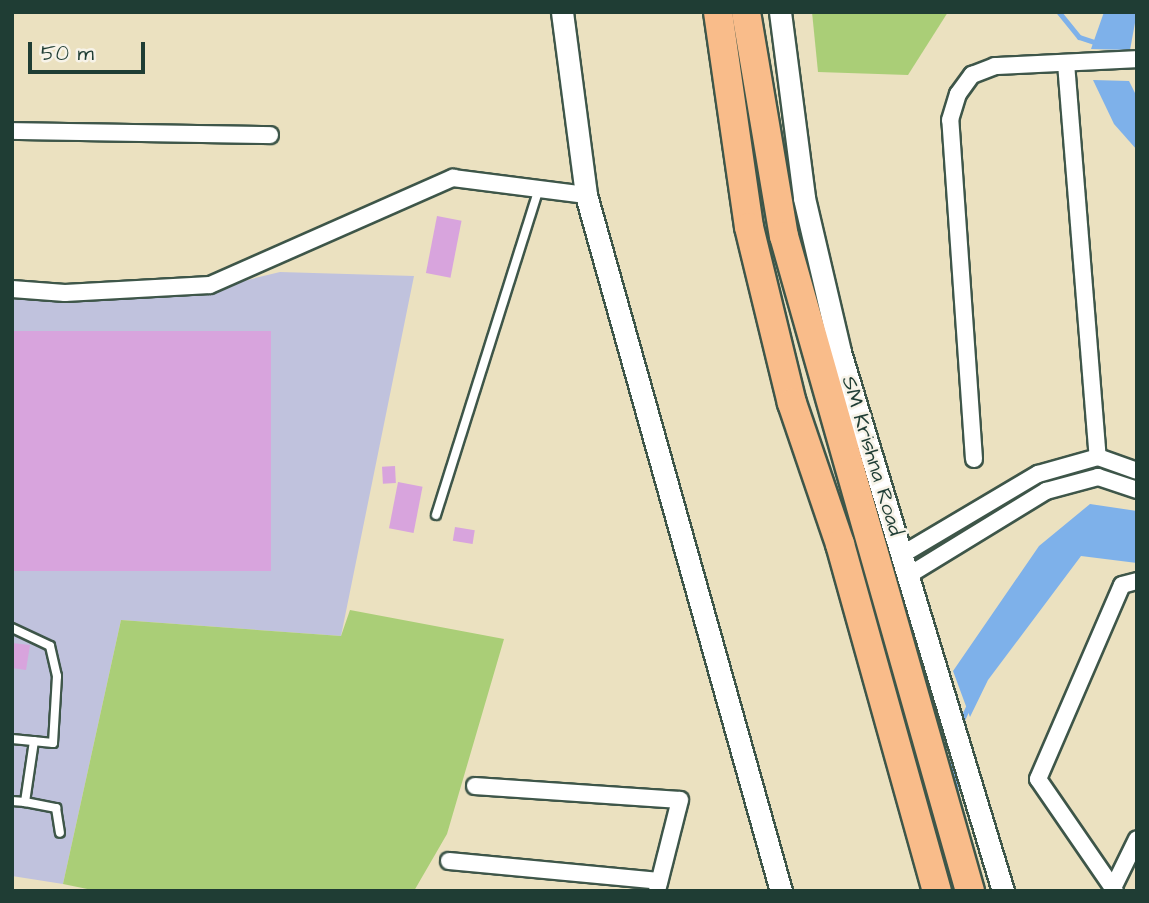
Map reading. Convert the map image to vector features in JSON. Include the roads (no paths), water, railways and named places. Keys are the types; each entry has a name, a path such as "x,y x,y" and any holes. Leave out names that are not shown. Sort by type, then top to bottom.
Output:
{"highway":[{"name":"SM Krishna Road","path":"746,13 784,236 828,406 914,683 970,891"},
{"path":"718,15 749,227 792,403 883,695 937,891"}],"street":[{"path":"562,12 586,195 781,891"},
{"name":"SM Krishna Road","path":"780,12 804,198 840,352 1003,891"},
{"path":"974,458 950,120 958,94 972,75 995,66 1137,60"},
{"path":"1066,63 1098,457"},
{"path":"12,131 270,135"},
{"path":"12,289 211,285 453,178 586,195"},
{"path":"906,564 1038,474 1098,457 1137,471"},
{"path":"906,564 1046,491 1098,477 1137,490"},
{"path":"1119,889 1038,779 1122,585 1137,581"},
{"path":"449,861 658,886 680,800 475,786"},
{"path":"1119,889 1137,839"}],"lane":[{"path":"436,515 539,189"},
{"path":"12,628 50,646 57,676 53,743 12,739"},
{"path":"25,802 34,741"},
{"path":"12,801 56,808 60,833"}],"water":[{"path":"1104,12 1137,12 1130,50 1091,49"},
{"path":"1093,80 1129,81 1137,97 1137,150 1114,124"},
{"path":"1090,504 1137,511 1137,563 1081,556 988,680 970,717 953,671 1039,546"}],"waterway":[{"path":"1059,12 1079,37 1098,43"},
{"path":"961,722 969,705"},
{"path":"951,747 957,796"}]}
